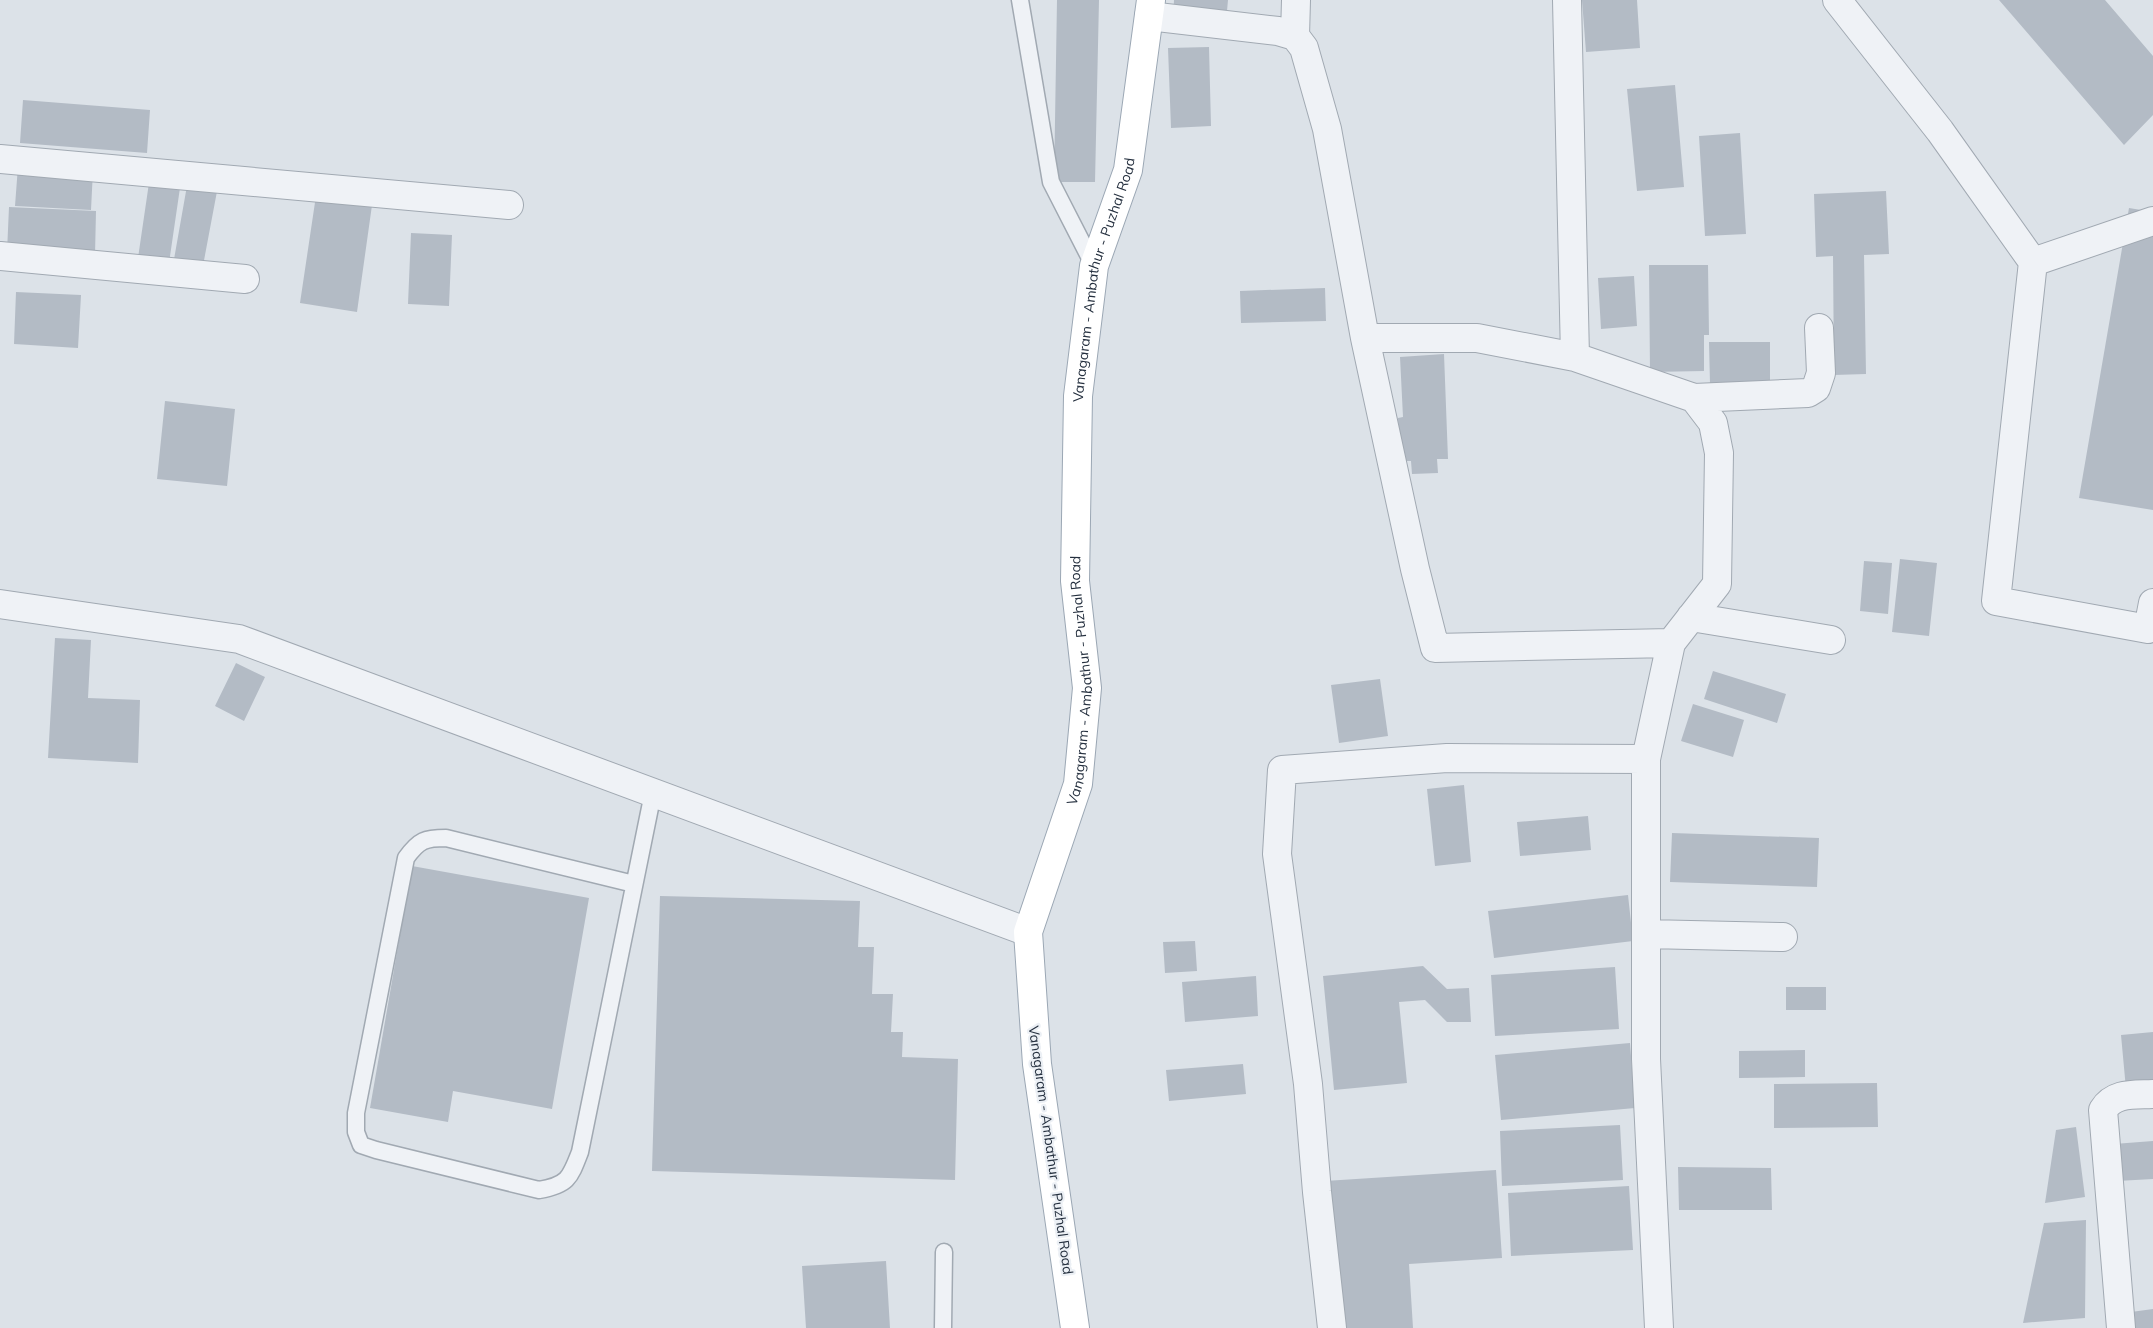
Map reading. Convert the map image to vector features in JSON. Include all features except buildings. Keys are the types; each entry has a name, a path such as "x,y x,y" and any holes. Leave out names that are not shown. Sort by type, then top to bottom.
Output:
{"main road":[{"name":"Vanagaram - Ambathur - Puzhal Road","path":"1075,1328 1037,1064 1028,932 1078,784 1087,688 1075,581 1078,396 1094,266 1128,170 1150,8"}],"street":[{"path":"1295,36 1296,0"},
{"path":"1566,0 1575,357"},
{"path":"1837,0 1940,131 2033,262 1996,601 2151,620"},
{"path":"1150,8 1278,31 1295,36 1304,48 1327,129 1366,338 1415,569 1435,648 1671,643"},
{"path":"0,159 509,205"},
{"path":"2033,262 2153,221"},
{"path":"0,256 245,279"},
{"path":"1366,338 1477,338 1575,357 1694,398 1808,393 1816,388 1820,373 1819,328"},
{"path":"1663,1328 1646,1059 1646,759 1671,643 1717,584 1719,453 1713,423 1694,398"},
{"path":"0,604 239,640 1028,932"},
{"path":"1691,617 1831,640"},
{"path":"1332,1328 1317,1192 1308,1084 1277,854 1282,770 1447,758 1646,759"},
{"path":"1646,934 1783,937"},
{"path":"2120,1328 2103,1110 2108,1102 2118,1096 2153,1094"}],"lane":[{"path":"1020,0 1050,182 1094,266"},
{"path":"634,884 446,838 430,838 416,844 406,858 356,1113 356,1132 361,1145 539,1190 557,1187 570,1177 580,1152 653,793"},
{"path":"944,1252 944,1328"}]}
